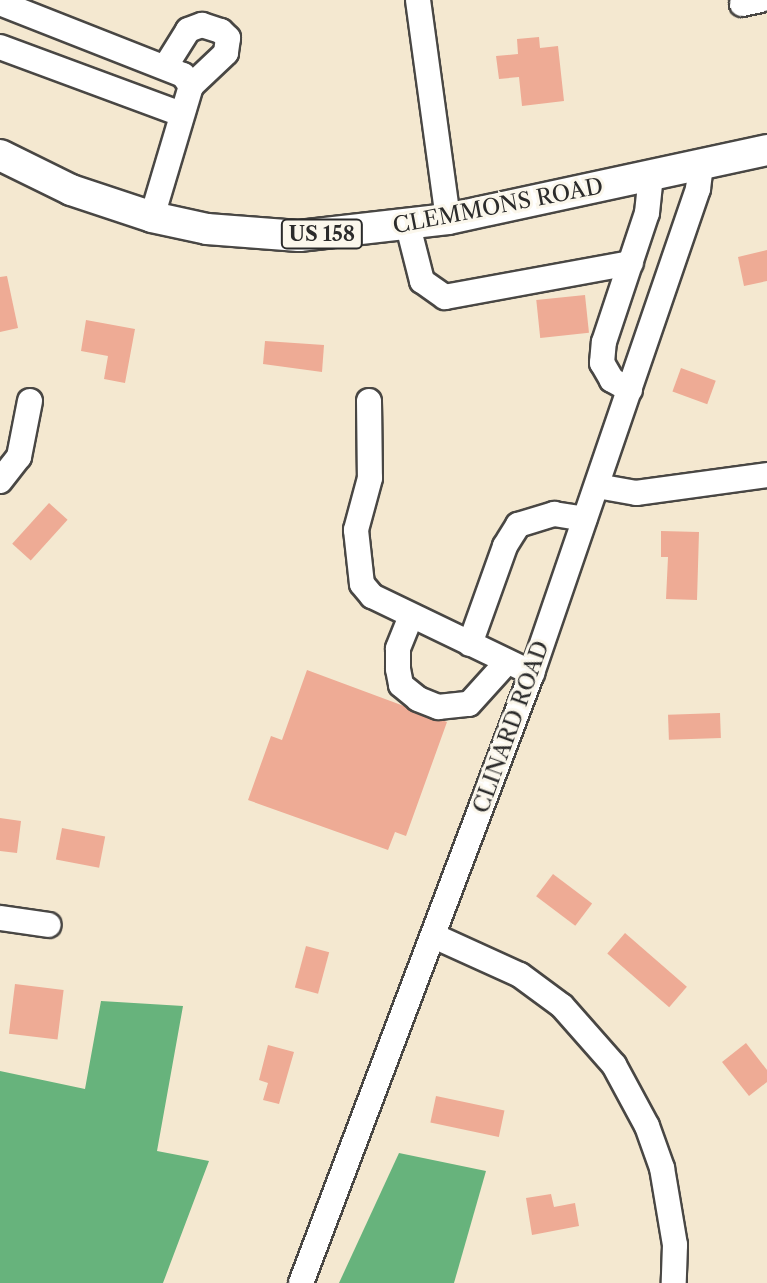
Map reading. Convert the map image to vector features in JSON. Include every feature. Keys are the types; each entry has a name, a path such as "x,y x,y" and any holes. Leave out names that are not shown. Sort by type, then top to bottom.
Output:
{"main road":[{"name":"CLEMMONS ROAD","path":"0,155 71,190 152,217 263,235 408,226 767,150"}],"street":[{"path":"418,0 448,219"},
{"path":"0,3 167,64 191,86"},
{"path":"152,217 191,86 226,53 228,38 221,31 202,25 188,30 167,64"},
{"path":"0,47 181,114"},
{"name":"CLINARD ROAD","path":"301,1283 532,673 698,189 701,165"},
{"path":"630,390 612,380 602,363 604,342 647,213 651,175"},
{"path":"408,226 422,281 445,297 631,263"},
{"path":"0,481 19,457 30,401"},
{"path":"369,401 370,478 356,530 360,576 372,596 532,673"},
{"path":"597,486 636,493 767,475"},
{"path":"470,644 505,546 518,525 554,514 585,519"},
{"path":"411,616 398,649 398,669 401,685 418,699 438,707 469,704 507,662"},
{"path":"0,918 49,925"},
{"path":"434,936 520,975 570,1014 614,1065 647,1126 662,1168 673,1222 674,1283"}],"green space":[{"path":"101,1001 183,1006 157,1151 209,1161 163,1283 0,1283 0,1071 85,1089"},
{"path":"399,1153 486,1171 454,1283 339,1283"}],"building":[{"path":"539,37 540,48 558,46 564,101 522,106 519,77 499,79 496,56 518,54 517,39"},
{"path":"767,250 767,281 744,286 738,257"},
{"path":"7,276 18,328 0,332 0,277"},
{"path":"585,295 589,333 540,338 536,300"},
{"path":"86,320 135,329 125,383 104,379 108,356 81,351"},
{"path":"265,341 324,345 322,372 263,364"},
{"path":"681,368 716,381 707,404 672,391"},
{"path":"49,503 68,520 31,561 12,544"},
{"path":"661,531 699,532 697,600 666,599 668,557 661,557"},
{"path":"307,670 447,722 406,836 395,832 388,850 248,800 271,736 282,740"},
{"path":"720,713 721,738 669,740 668,715"},
{"path":"0,818 21,821 17,853 0,851"},
{"path":"62,828 105,836 99,868 56,859"},
{"path":"553,874 592,903 575,926 536,896"},
{"path":"625,933 687,987 669,1007 607,953"},
{"path":"306,946 329,952 318,994 295,988"},
{"path":"15,984 64,990 58,1040 9,1034"},
{"path":"746,1043 767,1070 767,1082 749,1096 722,1062"},
{"path":"268,1045 294,1052 279,1104 263,1100 268,1083 259,1080"},
{"path":"436,1096 504,1111 499,1137 430,1122"},
{"path":"551,1194 554,1207 575,1203 579,1226 532,1235 526,1198"}]}
